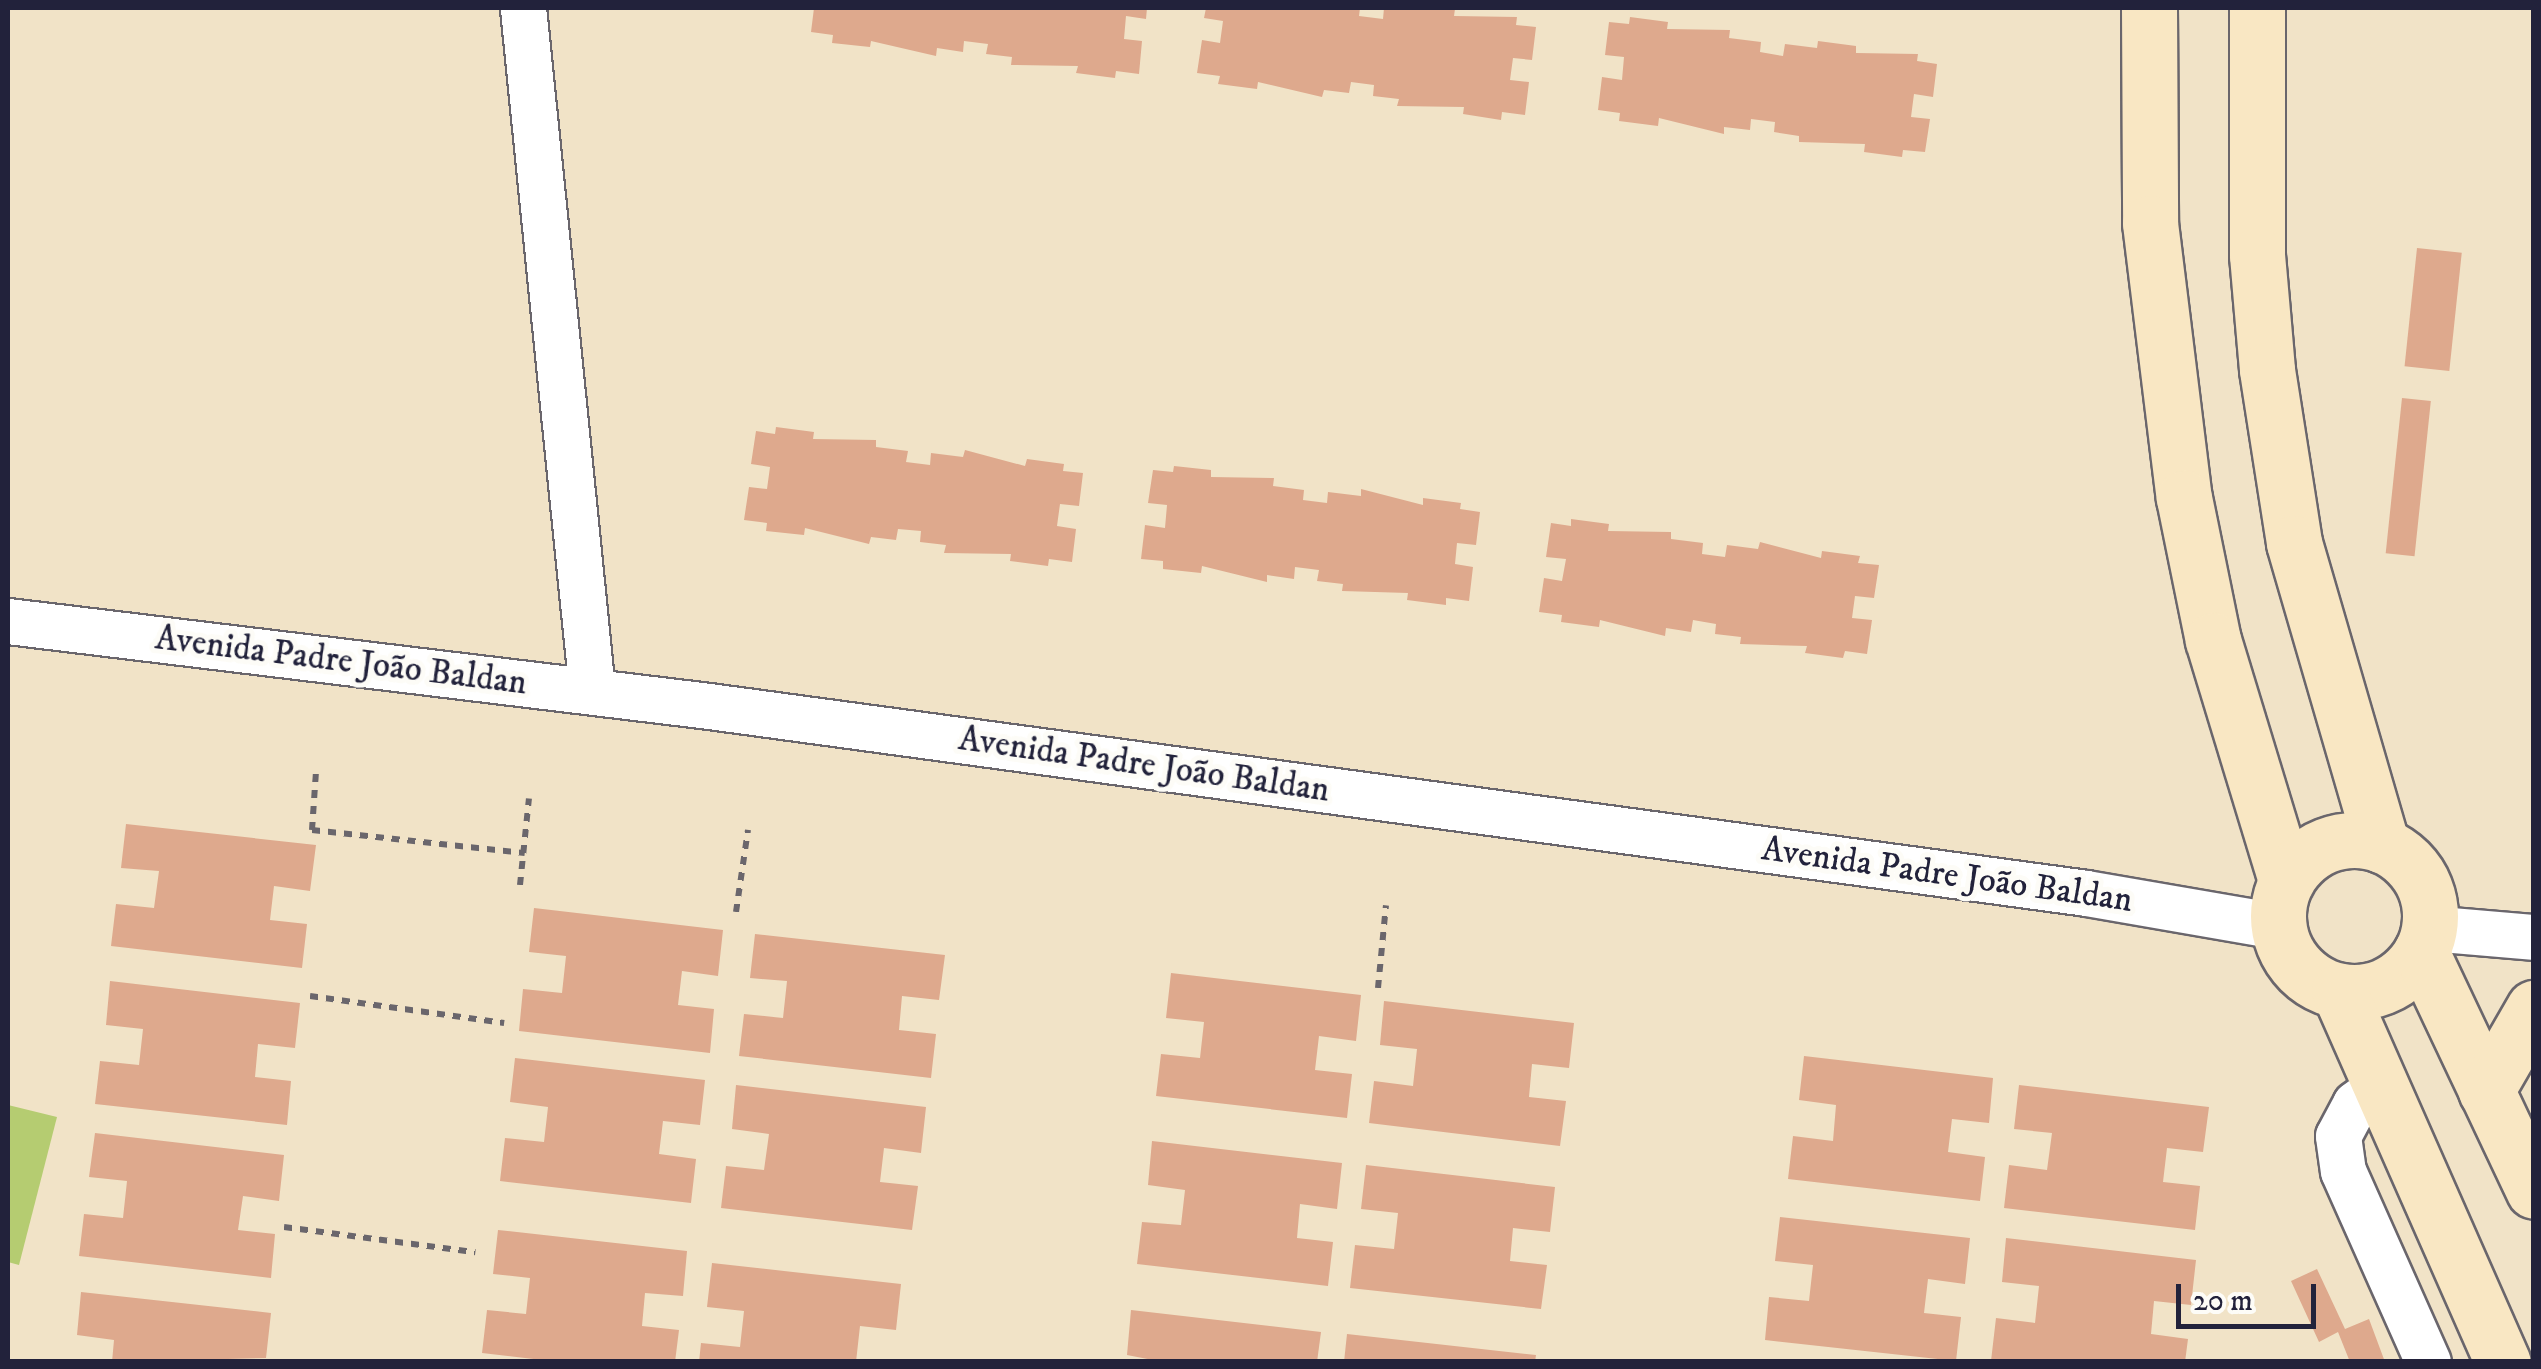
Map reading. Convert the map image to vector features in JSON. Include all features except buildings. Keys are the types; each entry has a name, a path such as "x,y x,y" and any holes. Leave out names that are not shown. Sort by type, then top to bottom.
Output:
{"street":[{"path":"523,8 592,691"},
{"path":"2149,8 2150,222 2184,498 2214,640 2300,970 2339,990 2380,988 2425,940 2534,937"},
{"path":"2257,8 2257,255 2267,370 2294,543 2382,845"},
{"name":"Avenida Padre João Baldan","path":"8,621 592,691 2066,890 2282,904"},
{"path":"2282,904 2326,844 2382,845 2415,870 2425,888 2425,940 2486,1091 2534,1192"},
{"path":"2339,990 2503,1362"},
{"path":"2486,1091 2534,1008"},
{"path":"2381,1086 2356,1104 2338,1136 2343,1171 2428,1362"}],"path":[{"path":"316,772 312,832 525,853"},
{"path":"520,885 529,798"},
{"path":"736,912 748,830"},
{"path":"1378,988 1386,905"},
{"path":"310,996 504,1022"},
{"path":"284,1227 475,1252"}],"green space":[{"path":"8,1105 57,1117 19,1265 8,1262"}]}
